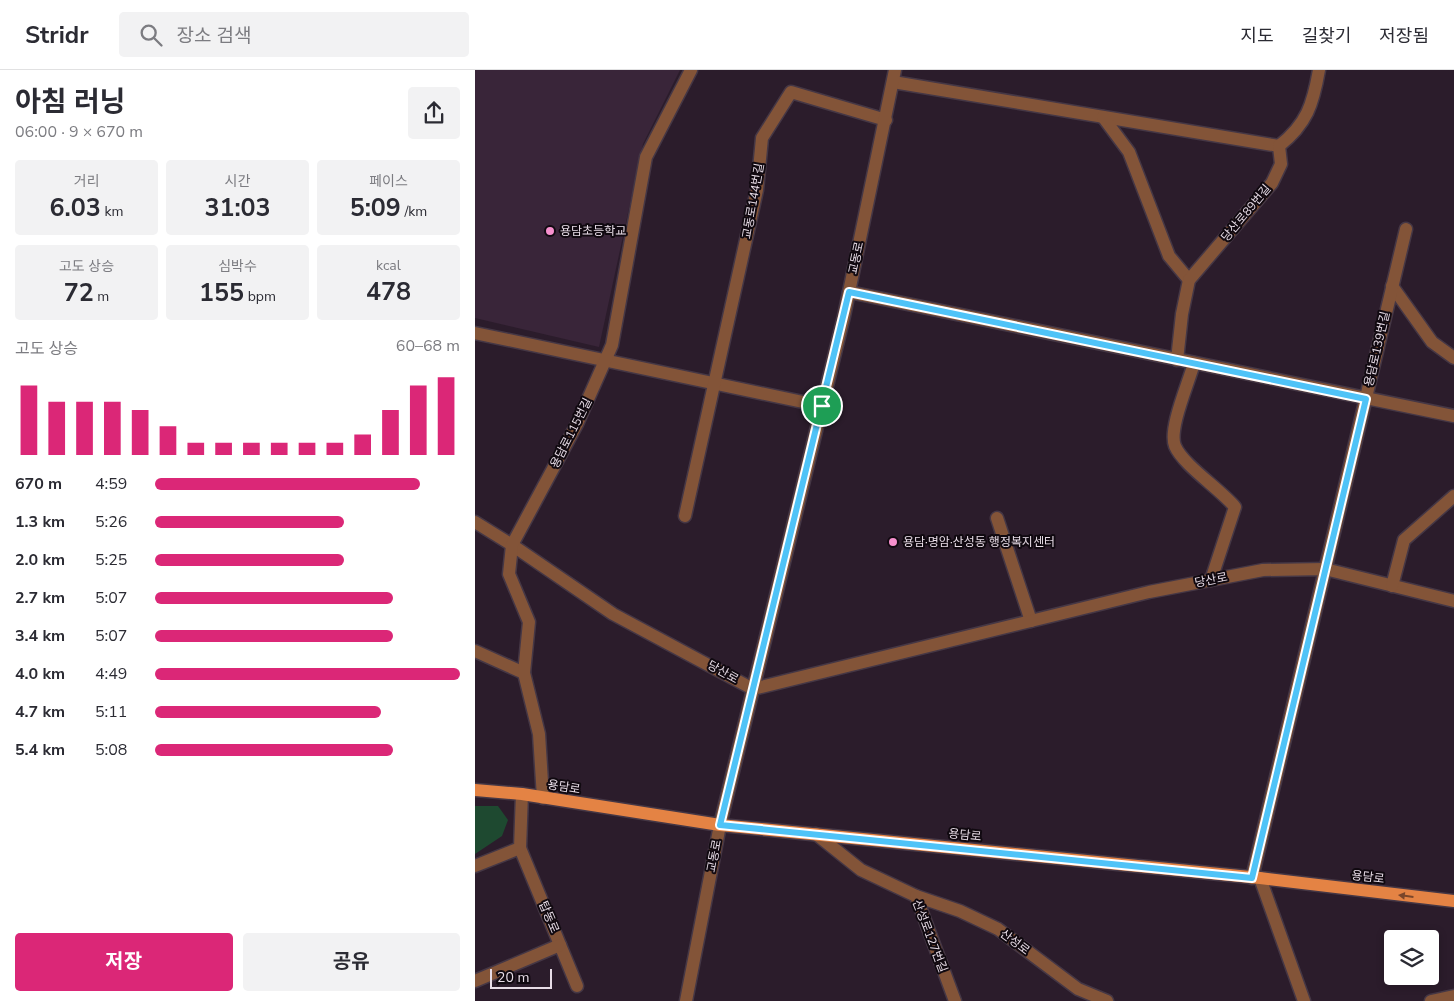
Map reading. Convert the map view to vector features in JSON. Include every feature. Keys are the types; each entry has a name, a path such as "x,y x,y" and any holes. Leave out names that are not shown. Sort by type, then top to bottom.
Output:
{"main road":[{"name":"용담로","path":"475,790 522,794 720,825 1256,878 1454,902"}],"street":[{"name":"용담로115번길","path":"543,798 539,734 524,673 529,622 509,574 512,544 577,424 613,345 646,157 691,70"},
{"path":"894,76 1103,117 1279,146 1305,120 1315,95 1319,70"},
{"name":"교동로","path":"686,1001 720,825 849,292 894,76"},
{"name":"교동로144번길","path":"685,516 757,190 763,138 791,92 886,120"},
{"path":"1103,117 1129,152 1169,256 1189,280"},
{"name":"당산로89번길","path":"1177,360 1182,314 1189,280 1272,184 1281,164 1279,146"},
{"name":"용담로139번길","path":"1256,878 1325,569 1406,229"},
{"path":"1392,286 1432,342 1454,358"},
{"path":"849,292 1454,416"},
{"path":"475,333 822,406"},
{"path":"1194,364 1174,430 1175,446 1190,465 1226,496 1235,507 1211,580"},
{"path":"1392,586 1404,540 1454,496"},
{"path":"997,518 1031,621"},
{"name":"당산로","path":"475,522 512,544 613,614 753,689 1149,592 1263,570 1325,569 1454,601"},
{"path":"475,651 524,673"},
{"name":"탑동로","path":"522,794 520,848 577,986"},
{"name":"산성로127번길","path":"816,834 861,870 916,896 955,1001"},
{"path":"475,866 520,848"},
{"path":"1256,878 1305,1001"},
{"name":"산성로","path":"916,896 959,911 998,929 1078,989 1107,1001"},
{"path":"475,982 560,945"},
{"path":"1431,1001 1454,996"}],"shaded area":[{"name":"용담초등학교","path":"475,70 680,70 643,144 599,347 475,318"}],"green space":[{"path":"475,806 498,806 508,820 502,836 475,854"}],"place":[{"name":"용담초등학교","path":"550,231"},
{"name":"용담·명암·산성동 행정복지센터","path":"893,542"}],"route":[{"path":"849,292 1366,399 1252,878 720,825 822,406 845,316 849,292"}]}
